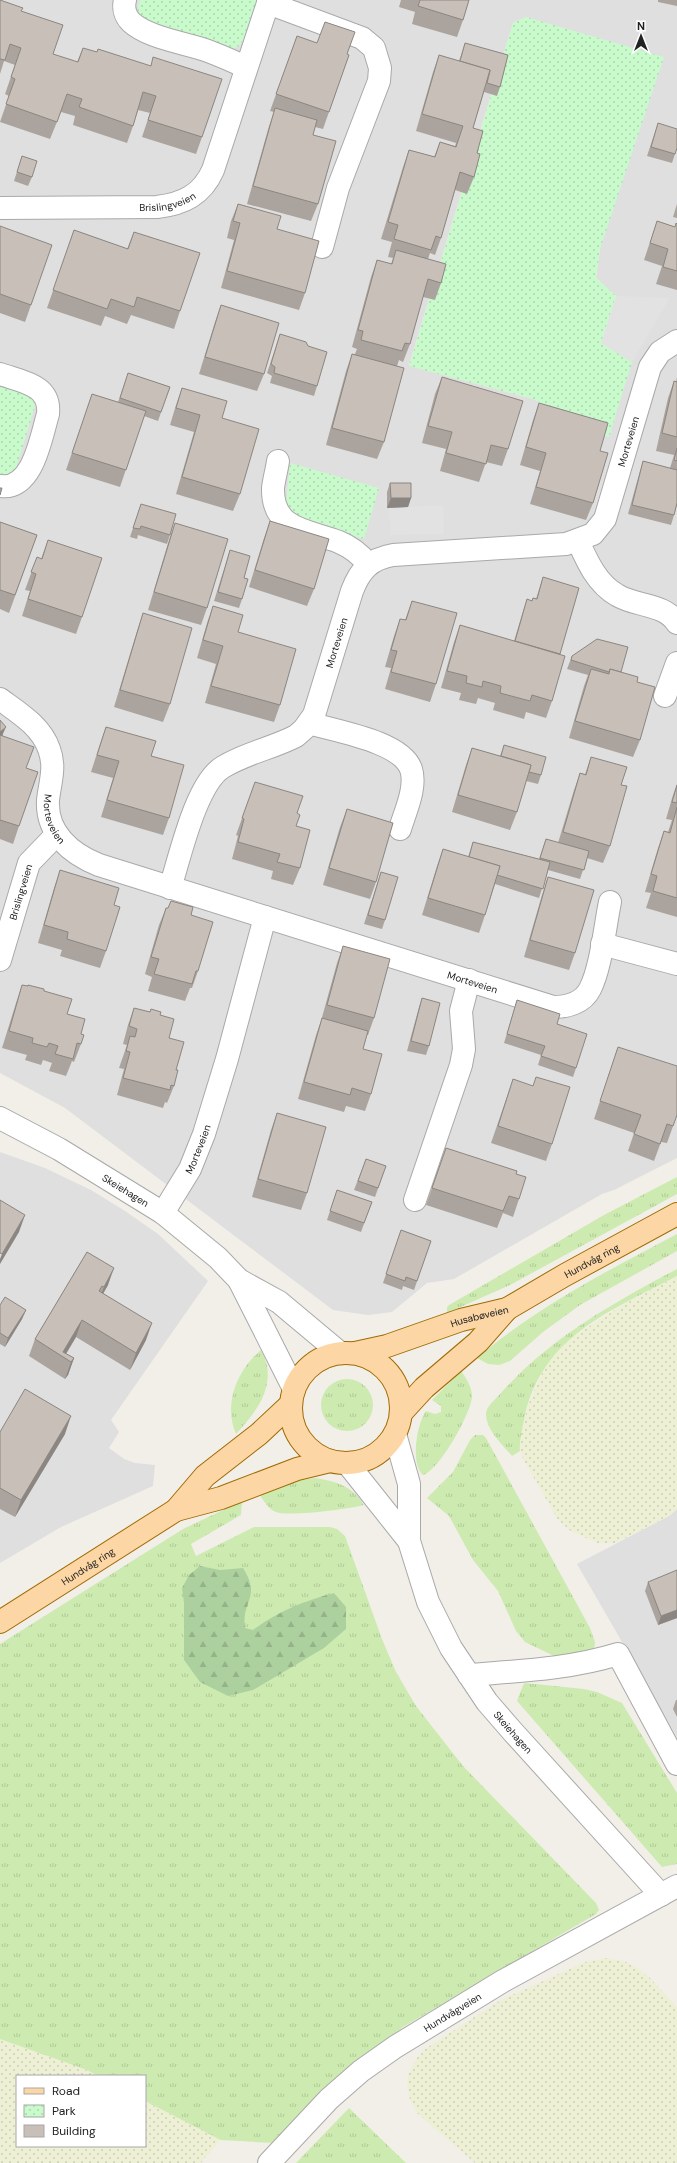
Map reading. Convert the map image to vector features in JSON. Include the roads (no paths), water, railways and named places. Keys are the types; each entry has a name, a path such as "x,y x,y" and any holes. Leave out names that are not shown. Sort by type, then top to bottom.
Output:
{"main road":[{"name":"Hundvåg ring","path":"508,1309 565,1275 677,1214"},
{"name":"Husabøveien","path":"347,1353 387,1346 462,1320 508,1309"},
{"name":"Husabøveien","path":"402,1412 424,1388 478,1342 508,1309"},
{"path":"347,1353 368,1357 380,1364 390,1374 399,1392 402,1412 395,1434 380,1452 359,1462 338,1462 316,1455 305,1445 297,1433 292,1419 292,1397 301,1376 311,1364 325,1357 347,1353"},
{"name":"Hundvåg ring","path":"0,1622 176,1510 205,1476 259,1434 292,1397"},
{"name":"Hundvåg ring","path":"176,1510 221,1498 297,1469 338,1462"}],"street":[{"path":"124,0 124,8 129,21 140,28 208,51 245,66"},
{"name":"Brislingveien","path":"0,208 157,207 174,205 190,198 205,186 213,170 245,66 268,1 362,38 374,48 379,61 380,81 338,188 322,247"},
{"name":"Morteveien","path":"170,888 202,794 214,774 232,762 285,742 296,736 309,723 314,715 352,591 360,573 368,564 393,555 556,545 578,541 593,534 605,519 646,375 660,352 677,341"},
{"path":"0,374 38,388 45,394 49,407 35,455 25,478 12,485 0,486"},
{"path":"278,461 274,494 279,513 284,520 295,528 349,547 357,552 368,564"},
{"path":"578,541 597,577 611,591 629,601 664,611 673,616 677,623"},
{"path":"665,696 677,663"},
{"name":"Morteveien","path":"0,699 36,728 49,748 53,772 48,810 52,827 73,852 84,859 170,888 553,1007 571,1005 579,1001 590,990 602,944 610,902"},
{"path":"309,723 390,747 401,756 411,768 412,782 400,829"},
{"name":"Brislingveien","path":"0,960 29,863 57,834"},
{"name":"Morteveien","path":"163,1213 190,1169 204,1134 227,1059 264,917"},
{"path":"602,944 677,964"},
{"path":"415,1200 461,1065 464,1049 462,1007 469,980"},
{"name":"Skeiehagen","path":"0,1118 59,1149 163,1213 218,1258 239,1280 279,1302 347,1353"},
{"name":"Skeiehagen","path":"239,1280 292,1397"},
{"name":"Skeiehagen","path":"395,1434 409,1484 409,1542 428,1602 451,1648 487,1702 513,1732 669,1890"},
{"name":"Skeiehagen","path":"338,1462 409,1542"},
{"path":"469,1675 544,1669 597,1660 618,1654 677,1764"},
{"name":"Hundvågveien","path":"269,2163 329,2099 361,2071 395,2047 503,1981 669,1890"}]}
